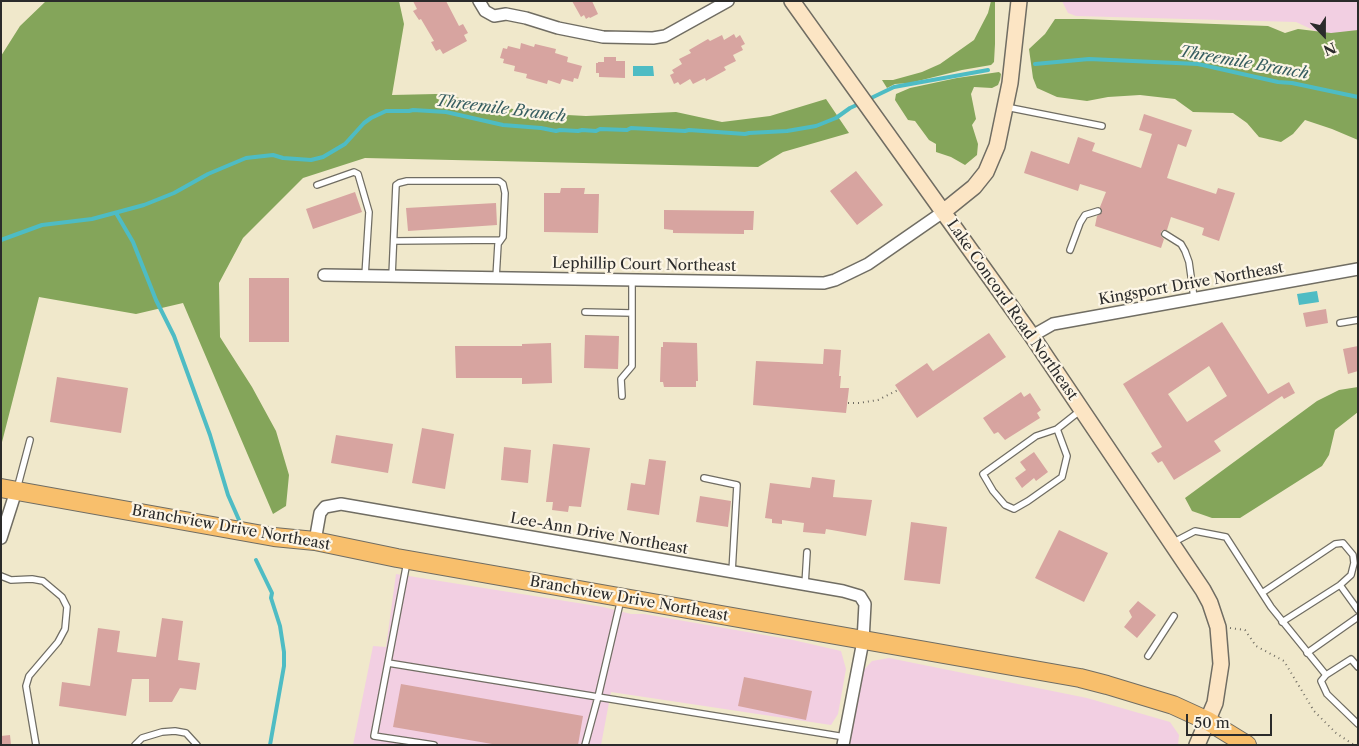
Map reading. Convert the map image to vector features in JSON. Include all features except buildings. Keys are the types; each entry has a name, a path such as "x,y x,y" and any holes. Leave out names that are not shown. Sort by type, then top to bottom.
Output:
{"main road":[{"name":"Lake Concord Road Northeast","path":"792,1 1032,336 1203,590 1210,603 1218,627 1221,664 1215,703 1198,745"},
{"path":"943,212 974,187 986,172 997,146 1010,83 1019,1"},
{"name":"Branchview Drive Northeast","path":"9,489 1080,678 1107,684 1174,705 1208,721 1246,745"}],"street":[{"path":"479,1 485,11 494,16 506,14 558,28 603,37 653,38 665,36 728,1"},
{"name":"Lephillip Court Northeast","path":"324,275 824,283 835,280 868,264 943,212"},
{"name":"Kingsport Drive Northeast","path":"1032,336 1053,324 1358,269"},
{"path":"1,538 9,489"},
{"name":"Lee-Ann Drive Northeast","path":"315,542 320,513 325,507 341,504 860,596 865,604 863,641 844,741"}],"lane":[{"path":"1006,106 1102,126"},
{"path":"317,184 354,172 358,174 369,212 365,276"},
{"path":"392,276 396,185 406,181 499,181 503,184 505,192 503,236 498,244 496,278"},
{"path":"1070,250 1080,222 1085,215 1098,212"},
{"path":"1165,234 1181,244 1189,262 1194,298"},
{"path":"394,241 500,240"},
{"path":"622,396 621,378 632,366 632,280"},
{"path":"585,312 632,313"},
{"path":"1340,323 1358,320"},
{"path":"1057,429 1067,456 1062,477 1014,509 1005,505 993,491 983,474 1036,436 1057,429 1081,410"},
{"path":"9,489 30,440"},
{"path":"704,478 737,485 732,572"},
{"path":"1172,544 1195,531 1226,537 1282,622 1326,675"},
{"path":"1262,593 1334,544 1343,543 1353,555 1354,563 1351,575 1340,585 1282,622"},
{"path":"805,585 807,552"},
{"path":"407,560 374,736 434,745"},
{"path":"1,576 11,580 32,579 43,581 62,597 67,608 65,629 58,642 29,676 26,686 36,745"},
{"path":"1340,585 1358,610"},
{"path":"584,745 598,697 622,598"},
{"path":"1148,656 1174,616"},
{"path":"1307,653 1358,617"},
{"path":"1358,667 1351,659 1326,675 1321,681 1327,694 1358,724"},
{"path":"388,663 598,697 844,741"},
{"path":"135,745 142,738 175,730 186,732 197,745"}],"path":[{"path":"848,403 878,400 898,390"},
{"path":"1218,627 1246,630 1256,646 1284,661 1314,711 1336,733 1354,745"}],"shaded area":[{"path":"1062,1 1358,1 1358,51 1296,22 1076,16 1068,13"},
{"path":"396,574 603,607 631,614 644,614 793,640 841,651 846,669 838,714 831,725 611,692 601,745 353,745 373,646 386,647"},
{"path":"889,658 1087,698 1170,722 1179,735 1178,745 847,745 862,672 872,661"}],"green space":[{"path":"46,1 399,1 404,24 392,95 436,94 530,113 586,116 676,112 722,122 770,116 826,99 849,133 783,152 758,167 365,158 303,178 243,238 219,283 220,337 252,387 276,431 289,475 286,506 273,514 183,303 136,314 39,297 1,446 1,56 20,26"},
{"path":"991,1 995,1 995,44 994,62 991,65 910,83 895,84 887,88 882,80 893,80 922,72 940,64 974,40 988,13"},
{"path":"1055,19 1268,26 1285,33 1298,29 1331,33 1358,30 1358,140 1305,120 1293,134 1281,142 1259,137 1247,123 1233,113 1193,112 1175,99 1140,95 1108,97 1087,101 1057,97 1037,88 1033,78 1029,49 1045,34"},
{"path":"999,72 1001,74 998,85 992,88 974,87 971,94 976,119 972,125 978,144 977,155 965,165 951,157 936,152 936,144 929,140 915,121 908,120 895,100 896,94 910,88 957,78"},
{"path":"1358,387 1358,412 1335,430 1329,455 1322,466 1240,518 1212,518 1192,511 1185,498 1317,401 1339,390"}],"water":[{"path":"633,66 653,66 654,76 633,76"},
{"path":"1317,291 1319,302 1299,305 1297,294"}],"waterway":[{"name":"Threemile Branch","path":"1035,64 1089,59 1198,64 1358,97"},
{"name":"Threemile Branch","path":"867,100 894,87 988,70"},
{"name":"Threemile Branch","path":"1,240 42,225 92,219 144,205 174,193 208,174 246,158 273,155 283,158 311,160 323,157 345,144 364,123 386,111 446,112 503,125 556,131 627,130 631,128 745,134 787,131 816,126 836,118 861,103"},
{"path":"116,213 133,242 156,300 174,336 210,435 228,495 239,520"},
{"path":"256,560 272,593 271,598 280,626 284,652 284,666 270,745"}]}
